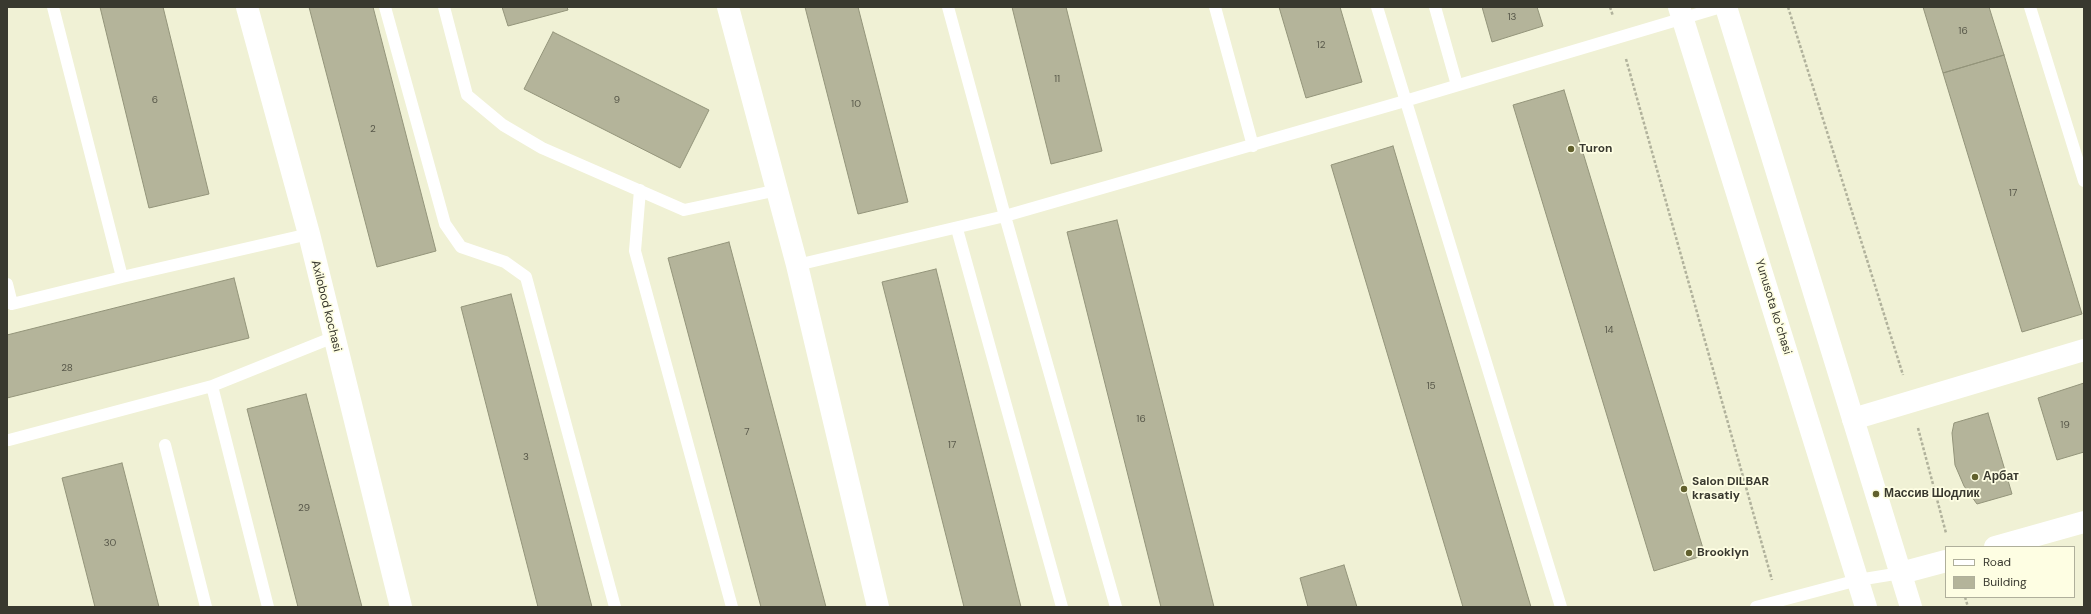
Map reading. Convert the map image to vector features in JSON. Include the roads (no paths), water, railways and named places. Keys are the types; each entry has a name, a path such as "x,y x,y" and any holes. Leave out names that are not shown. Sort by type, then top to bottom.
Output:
{"street":[{"name":"Axilobod kochasi","path":"247,7 308,234 401,607"},
{"path":"728,7 797,265 878,607"},
{"path":"1726,7 1911,607"},
{"name":"Yunusota koʻchasi","path":"1681,13 1866,607"},
{"path":"1853,419 2084,350"},
{"path":"1999,546 2084,522"},
{"path":"1900,573 1945,551"}],"lane":[{"path":"53,7 122,277"},
{"path":"385,7 445,224 461,246 505,262 526,277 615,607"},
{"path":"444,7 467,95 503,125 542,148 684,210 778,190"},
{"path":"948,7 1005,216 1116,607"},
{"path":"1215,7 1252,146"},
{"path":"1377,7 1561,607"},
{"path":"1435,7 1457,85"},
{"path":"797,265 957,229 1005,216 1252,146 1620,37 1681,13 1721,7"},
{"path":"2030,7 2084,181"},
{"path":"640,190 635,251 732,607"},
{"path":"957,229 1062,607"},
{"path":"7,284 12,304 308,234"},
{"path":"9,440 212,386 334,337"},
{"path":"212,386 268,607"},
{"path":"165,444 206,607"},
{"path":"1756,607 1858,580 1900,573"}],"place":[{"name":"Turon","path":"1571,149"},
{"name":"Арбат","path":"1975,477"},
{"name":"Salon DILBAR krasatiy","path":"1684,489"},
{"name":"Массив Шодлик","path":"1876,494"},
{"name":"Brooklyn","path":"1689,553"}]}
